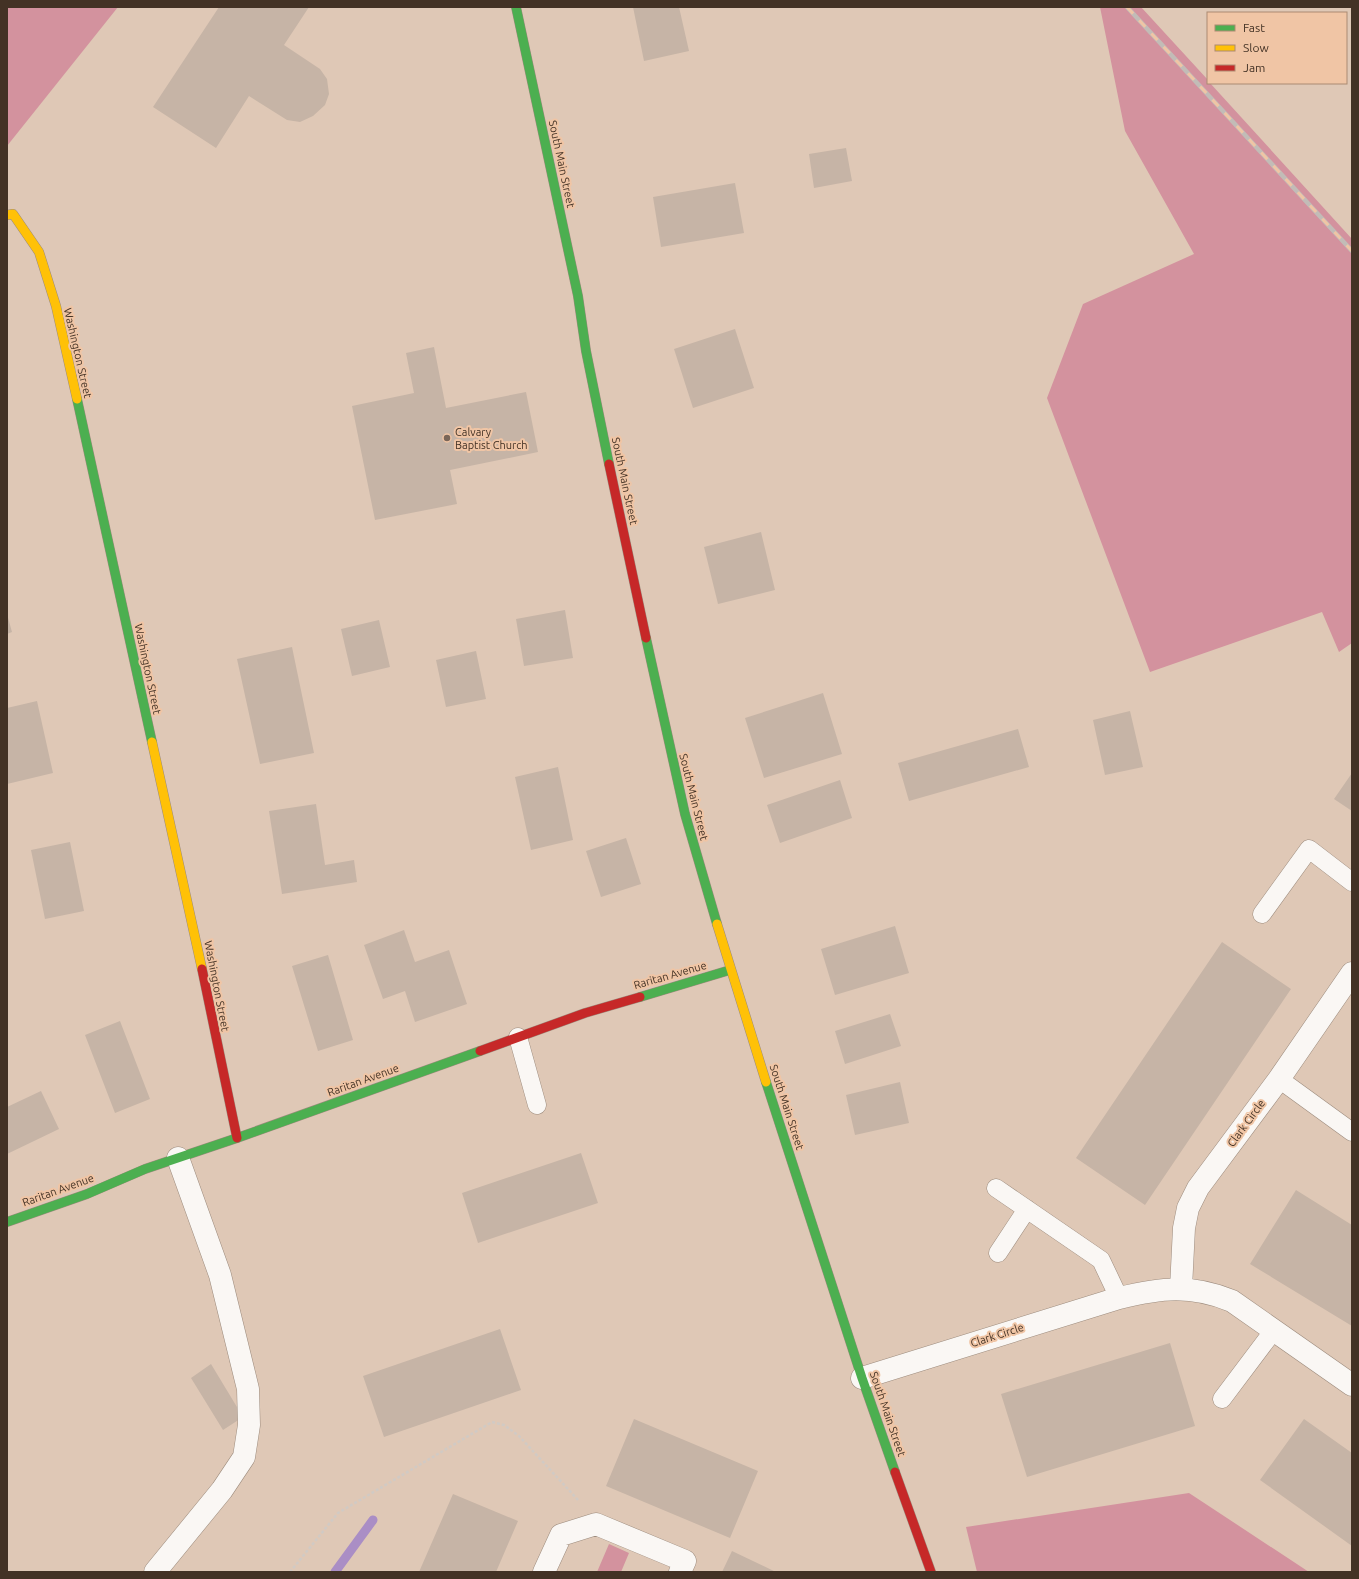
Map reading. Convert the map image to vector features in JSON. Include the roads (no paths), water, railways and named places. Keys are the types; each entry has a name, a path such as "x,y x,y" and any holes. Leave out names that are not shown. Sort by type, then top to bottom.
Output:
{"street":[{"name":"South Main Street","path":"516,7 578,296 586,350 636,596 654,667 685,814 730,970 862,1378 931,1572"},
{"name":"Washington Street","path":"10,214 39,252 56,306 74,377 80,419 110,560 153,744 164,805 201,964 237,1138"},
{"name":"Raritan Avenue","path":"7,1222 178,1158 586,1013 730,970"},
{"name":"Clark Circle","path":"1181,1288 1184,1228 1188,1208 1198,1188 1279,1079 1352,973"},
{"path":"155,1572 222,1490 244,1457 249,1425 248,1389 220,1275 178,1158"},
{"name":"Clark Circle","path":"862,1378 1119,1298 1148,1291 1181,1288 1215,1294 1232,1301 1352,1385"},
{"path":"544,1572 561,1535 596,1524 685,1562 680,1572"}],"lane":[{"path":"1262,914 1309,849 1352,882"},
{"path":"518,1037 537,1105"},
{"path":"1279,1079 1352,1132"},
{"path":"996,1188 1101,1260 1119,1298"},
{"path":"998,1253 1028,1209"},
{"path":"1222,1399 1274,1330"}],"waterway":[{"path":"335,1572 373,1520"}],"railway":[{"path":"1127,7 1352,251"}],"place":[{"name":"Calvary Baptist Church","path":"447,438"}]}
